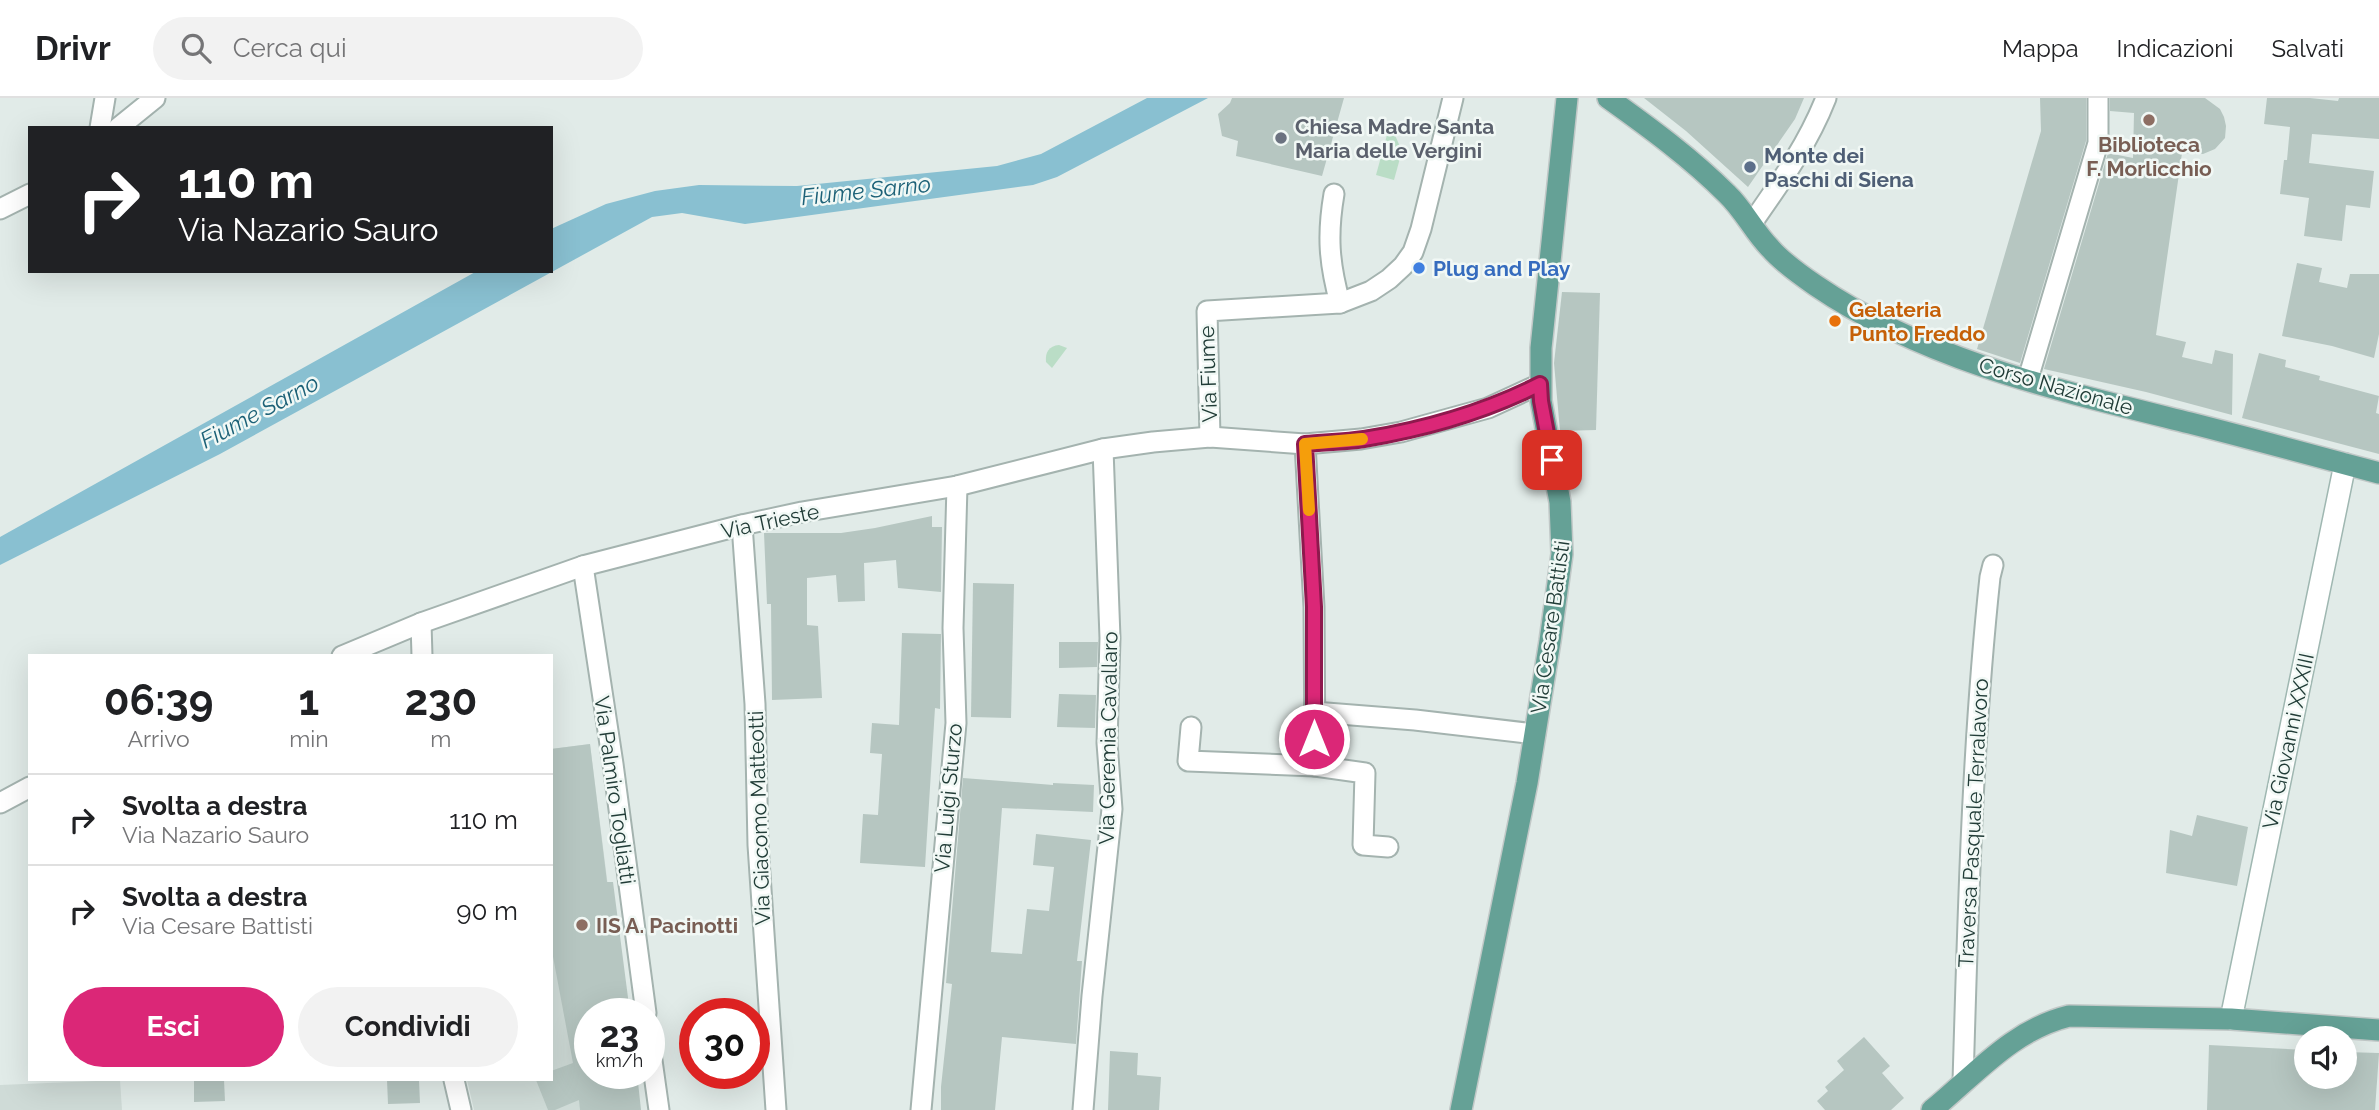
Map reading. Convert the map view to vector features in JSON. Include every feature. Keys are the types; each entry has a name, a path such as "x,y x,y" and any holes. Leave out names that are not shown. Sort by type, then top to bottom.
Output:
{"main road":[{"name":"Via Cesare Battisti","path":"1461,1110 1510,874 1557,594 1562,530 1540,384 1541,348 1567,98"},
{"name":"Corso Nazionale","path":"1608,98 1698,166 1730,196 1782,260 1815,285 1877,322 1946,354 2028,379 2126,408 2379,473"},
{"name":"Via Giovanni XXXIII","path":"2231,1019 2344,464"},
{"path":"1932,1110 2015,1038 2046,1021 2069,1016 2231,1019 2379,1030"}],"street":[{"path":"100,126 105,98"},
{"path":"120,126 155,98"},
{"path":"1334,194 1329,226 1329,254 1340,303 1371,291 1389,279 1413,252 1453,98"},
{"path":"1752,223 1794,162 1816,123 1826,98"},
{"path":"2028,379 2098,143 2098,98"},
{"path":"0,209 28,195"},
{"name":"Via Fiume","path":"1210,437 1207,311 1340,303"},
{"name":"Via Trieste","path":"347,654 421,623 583,566 802,512 957,486 1103,449 1210,437 1305,444 1361,439 1401,432 1488,408 1540,384"},
{"path":"1305,444 1314,607 1315,766"},
{"name":"Via Geremia Cavallaro","path":"1083,1110 1112,809 1107,743 1110,638 1103,449"},
{"name":"Via Luigi Sturzo","path":"921,1110 956,723 953,628 957,486"},
{"name":"Via Giacomo Matteotti","path":"741,526 755,704 758,845 776,1110"},
{"name":"Traversa Pasquale Terralavoro","path":"1963,1082 1977,708 1993,565"},
{"name":"Via Palmiro Togliatti","path":"583,566 644,998"},
{"path":"421,623 422,654"},
{"path":"1314,712 1535,734"},
{"path":"1191,727 1188,761 1315,766 1365,773 1363,845 1388,847"},
{"path":"0,803 28,788"},
{"path":"454,1081 461,1110"},
{"path":"656,1089 659,1110"}],"shaded area":[{"name":"IIS A. Pacinotti","path":"590,744 622,998 574,998 574,1089 637,1089 640,1110 474,1110 467,1081 553,1081 553,749"},
{"path":"120,1081 122,1110 0,1110 0,1085"}],"green space":[{"path":"1390,124 1402,151 1394,180 1376,175"},
{"path":"1059,345 1067,348 1052,368 1046,362 1046,355 1050,348"}],"water":[{"name":"Fiume Sarno","path":"1147,98 1208,98 1057,177 1033,185 745,224 682,213 652,217 553,271 553,228 606,204 655,191 699,185 797,186 997,166 1041,154"},
{"name":"Fiume Sarno","path":"473,273 550,273 220,454 0,565 0,537"}],"building":[{"name":"Chiesa Madre Santa Maria delle Vergini","path":"1232,98 1344,98 1322,176 1236,156 1238,141 1222,136 1218,114"},
{"path":"1644,98 1804,98 1795,119 1748,187 1686,131"},
{"path":"2040,98 2086,98 2086,141 2020,363 1977,349 2041,131"},
{"path":"2110,98 2205,98 2220,109 2224,117 2225,138 2215,149 2203,154 2182,153 2156,335 2186,342 2182,357 2212,364 2215,350 2233,354 2232,415 2044,369 2108,153 2133,158 2134,113 2110,111"},
{"path":"2267,98 2338,101 2339,98 2379,98 2379,139 2312,134 2309,163 2374,171 2370,208 2346,205 2342,241 2304,236 2309,198 2280,194 2290,127 2264,124"},
{"path":"2297,263 2322,268 2319,282 2347,288 2350,274 2379,274 2379,334 2374,358 2282,336"},
{"path":"1562,292 1600,293 1596,430 1560,431 1554,363"},
{"path":"2259,353 2286,360 2285,367 2320,376 2319,380 2379,396 2376,413 2379,414 2379,454 2242,418"},
{"path":"932,516 932,527 942,527 941,592 898,588 896,560 864,563 865,601 838,602 836,575 807,578 807,625 818,626 822,698 772,700 771,604 767,604 764,533 841,533"},
{"path":"973,583 1014,584 1011,718 971,717"},
{"path":"902,633 941,634 940,709 935,708 925,867 860,863 863,814 878,815 882,754 870,753 872,723 899,725"},
{"path":"1059,642 1098,642 1097,667 1059,668"},
{"path":"1059,694 1096,695 1095,728 1057,727"},
{"name":"IIS A. Pacinotti","path":"590,744 607,882 613,882 628,998 574,998 574,1089 639,1089 641,1110 580,1110 579,1100 555,1110 548,1110 536,1081 553,1081 553,1070 573,1063 553,957 553,749"},
{"path":"963,778 1053,785 1094,785 1093,812 1002,808 991,952 1022,954 1027,909 1049,911 1054,867 1033,865 1036,834 1091,840 1077,961 1082,961 1076,1044 1002,1037 995,1110 941,1110 952,984 946,983"},
{"path":"2197,815 2248,827 2237,886 2166,873 2170,830 2192,836"},
{"path":"1864,1037 1890,1066 1882,1073 1904,1098 1891,1110 1825,1110 1817,1101 1828,1091 1825,1087 1844,1070 1837,1061"},
{"path":"2209,1045 2294,1049 2294,1089 2357,1089 2357,1052 2379,1053 2375,1110 2207,1110"},
{"path":"1110,1051 1138,1053 1137,1075 1161,1077 1159,1110 1108,1110"},
{"path":"194,1081 224,1081 225,1101 194,1102"},
{"path":"387,1081 419,1081 420,1103 388,1104"}],"slow traffic":[{"path":"1309,510 1305,444 1362,439"}],"place":[{"name":"Biblioteca F. Morlicchio","path":"2149,120"},
{"name":"Chiesa Madre Santa Maria delle Vergini","path":"1281,138"},
{"name":"Monte dei Paschi di Siena","path":"1750,167"},
{"name":"Plug and Play","path":"1419,268"},
{"name":"Gelateria Punto Freddo","path":"1835,321"},
{"name":"IIS A. Pacinotti","path":"582,925"}],"route":[{"path":"1314,739 1314,607 1305,444 1401,432 1488,408 1540,384 1552,460"}]}
